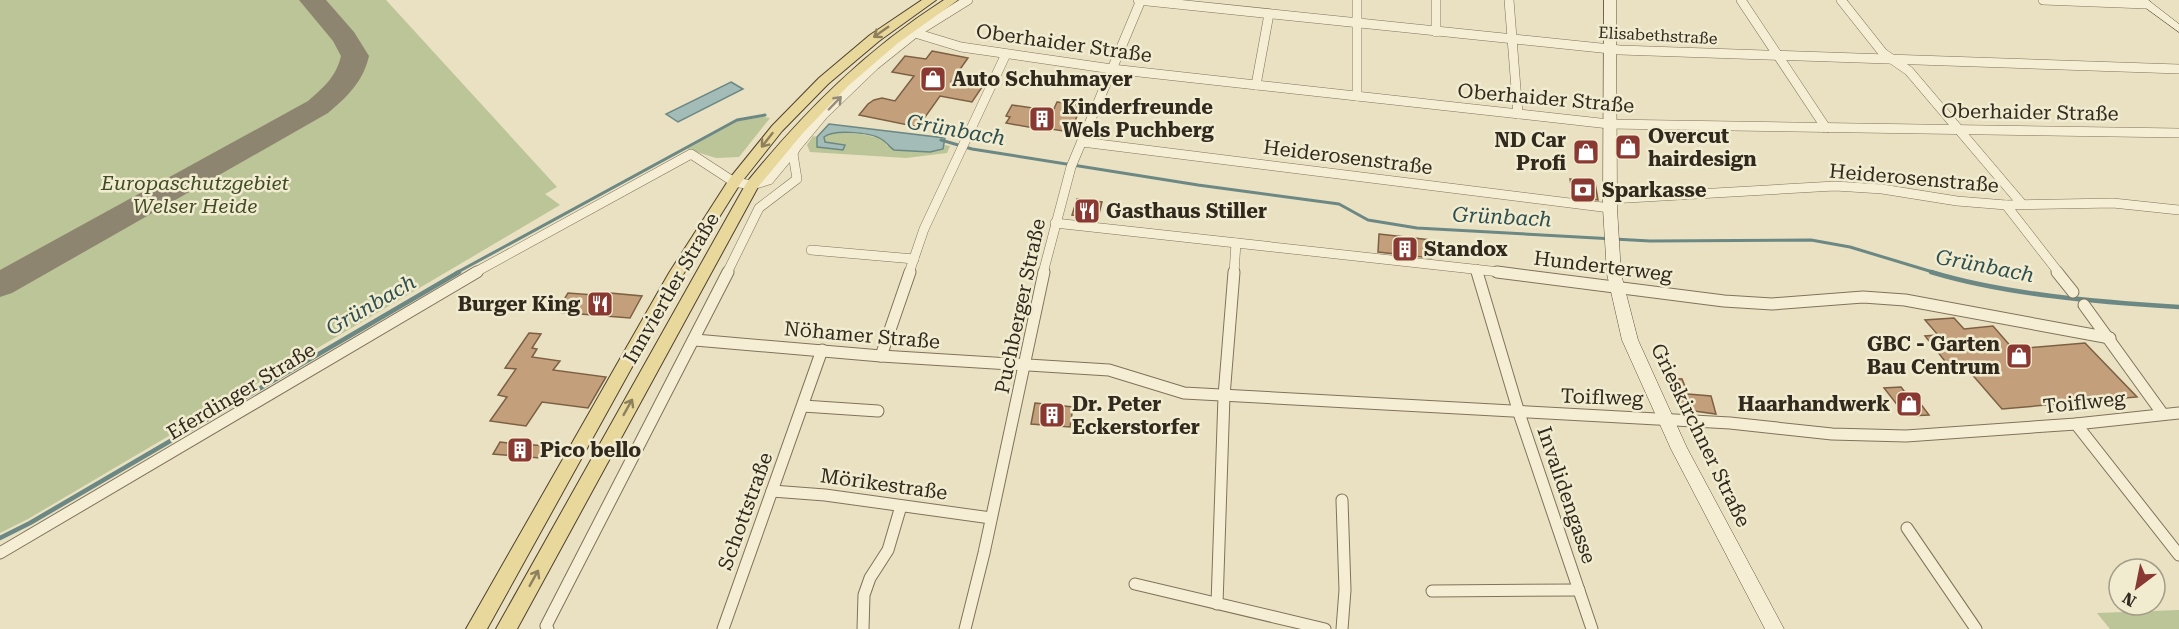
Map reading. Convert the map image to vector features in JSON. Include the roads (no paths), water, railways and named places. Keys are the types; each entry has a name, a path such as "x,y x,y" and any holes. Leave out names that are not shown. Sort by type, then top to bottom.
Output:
{"main road":[{"name":"Innviertler Straße","path":"476,629 691,250 734,182 774,131 841,63 874,37 930,0"},
{"name":"Innviertler Straße","path":"506,629 752,185 794,132 858,67 890,41 952,0"},
{"name":"Grieskirchner Straße","path":"1610,0 1611,240 1616,286 1630,340 1679,449 1775,629"},
{"path":"2144,2 2179,29"}],"street":[{"path":"752,185 769,180 796,146 847,90 915,33 968,0"},
{"name":"Elisabethstraße","path":"1140,0 1610,48 2179,69"},
{"name":"Puchberger Straße","path":"965,629 1026,364 1055,224 1072,164 1140,0"},
{"path":"1357,0 1357,96"},
{"path":"1436,0 1436,32"},
{"path":"1509,0 1518,114"},
{"path":"1741,0 1826,128"},
{"path":"1842,0 1883,53 1909,71 2022,204"},
{"path":"2043,0 2144,2"},
{"path":"1256,85 1269,14"},
{"name":"Oberhaider Straße","path":"915,33 962,47 1112,69 1609,124 2179,133"},
{"path":"881,356 924,229 1006,54"},
{"name":"Heiderosenstraße","path":"1082,142 1610,204 1835,186 1882,189 1957,201 2006,204 2113,203 2179,210"},
{"path":"547,627 695,340 759,208 767,200 789,189 797,179 793,154 796,146"},
{"name":"Eferdinger Straße","path":"0,553 71,514 431,297 691,153 734,182 752,185"},
{"path":"2006,204 2073,292"},
{"name":"Hunderterweg","path":"1055,224 1476,269 1724,301 1772,304 1863,297 1905,300 2110,338"},
{"path":"1217,604 1224,396 1236,243"},
{"path":"811,250 914,259"},
{"name":"Invalidengasse","path":"1476,269 1519,413 1592,629"},
{"path":"2084,305 2162,413"},
{"name":"Nöhamer Straße","path":"695,340 881,356 1026,364"},
{"name":"Schottstraße","path":"723,629 822,350"},
{"name":"Toiflweg","path":"1026,364 1109,370 1184,393 1730,423 1832,434 1906,436 2076,424 2162,413 2179,413"},
{"path":"803,406 878,411"},
{"path":"2076,424 2179,555"},
{"name":"Mörikestraße","path":"772,491 825,495 991,518"},
{"path":"1342,500 1345,590 1342,629"},
{"path":"863,629 866,618 864,595 870,578 888,550 901,506"},
{"path":"1907,528 1976,629"},
{"path":"1135,584 1325,629"},
{"path":"1432,591 1579,590"}],"water":[{"path":"731,82 743,89 678,122 666,114"},
{"path":"829,124 945,138 943,149 930,152 894,150 884,141 872,135 854,133 836,133 824,137 825,142 845,145 843,150 817,147 817,137"}],"waterway":[{"name":"Grünbach","path":"456,273 737,120 765,115"},
{"name":"Grünbach","path":"941,140 972,149 1198,185 1339,204 1368,220 1417,228 1650,241 1811,240 1850,247 1936,273"},
{"name":"Grünbach","path":"0,538 30,523 459,272"},
{"name":"Grünbach","path":"1931,272 2022,292 2085,300 2179,307"}],"place":[{"name":"Auto Schuhmayer","path":"933,79"},
{"name":"Kinderfreunde Wels Puchberg","path":"1042,119"},
{"name":"Overcut hairdesign","path":"1628,147"},
{"name":"ND Car Profi","path":"1586,152"},
{"name":"Sparkasse","path":"1583,190"},
{"name":"Gasthaus Stiller","path":"1087,211"},
{"name":"Standox","path":"1405,249"},
{"name":"Burger King","path":"600,304"},
{"name":"GBC - Garten Bau Centrum","path":"2019,356"},
{"name":"Haarhandwerk","path":"1909,404"},
{"name":"Dr. Peter Eckerstorfer","path":"1052,415"},
{"name":"Pico bello","path":"520,450"}],"park label":[{"name":"Europaschutzgebiet Welser Heide","path":"195,194"}]}
